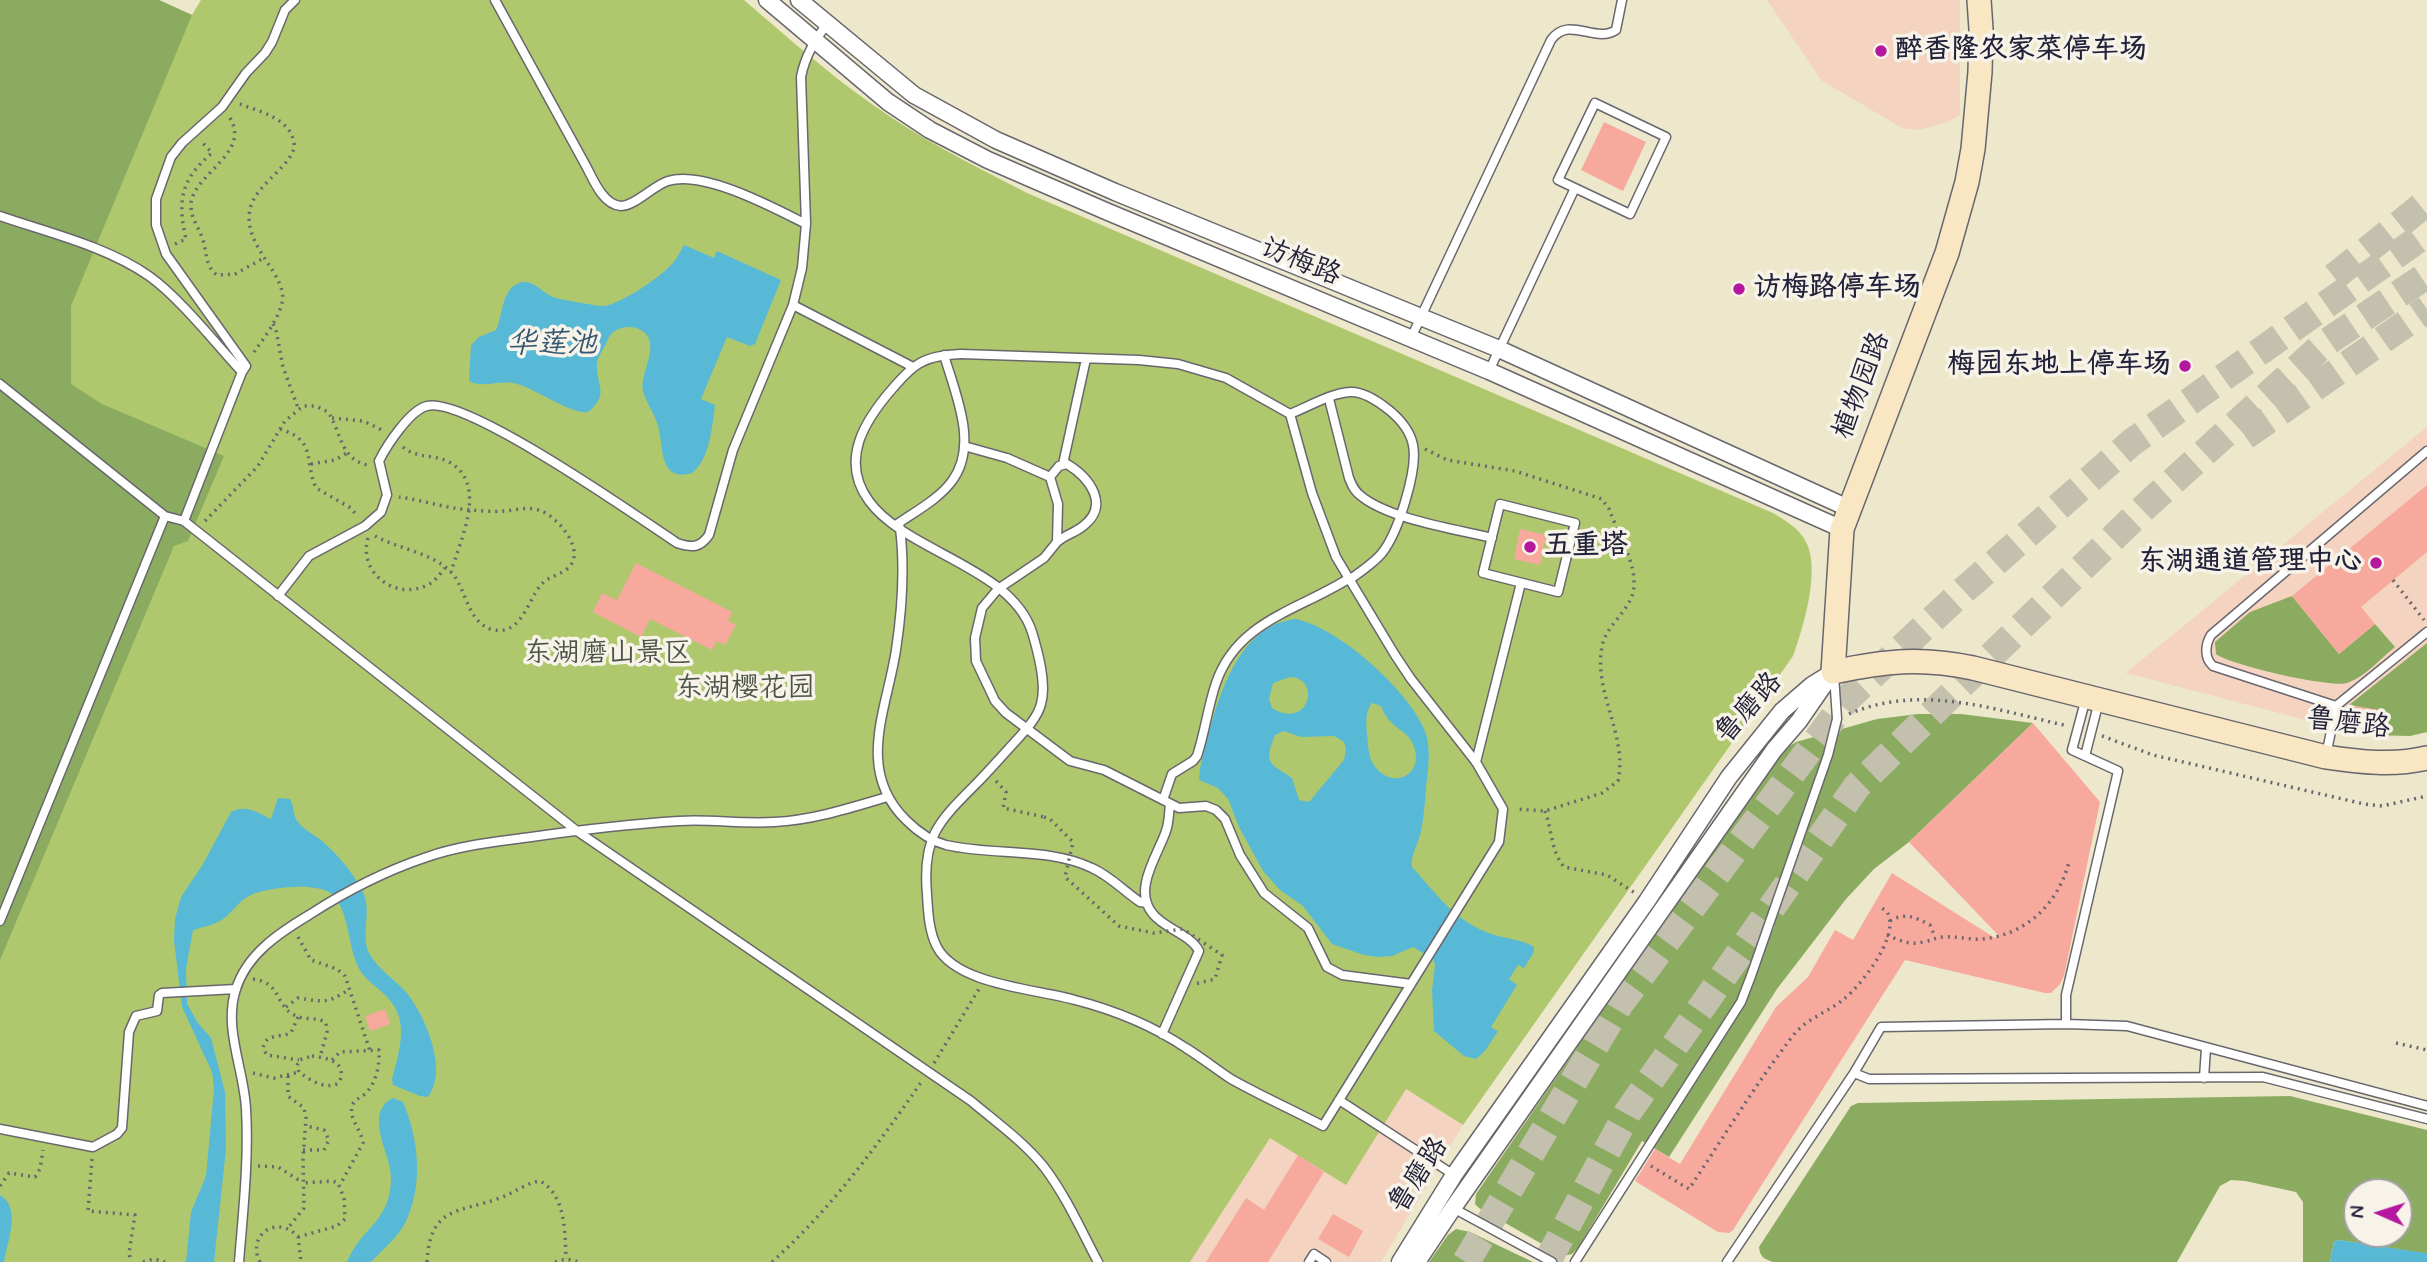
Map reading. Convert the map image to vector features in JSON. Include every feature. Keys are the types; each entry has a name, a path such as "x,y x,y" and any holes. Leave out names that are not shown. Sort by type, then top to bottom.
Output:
{"street":[{"name":"访梅路","path":"767,0 906,115 930,130 1028,178 1845,518"},
{"name":"访梅路","path":"799,0 914,95 965,125 1036,159 1499,349 1845,518"},
{"name":"植物园路","path":"1833,672 1845,518 1959,214 1969,171 1977,111 1981,29 1979,0"},
{"path":"1028,178 1036,159"},
{"name":"鲁磨路","path":"1400,1262 1446,1204 1454,1175 1647,901 1729,777 1766,728 1796,698 1833,672 1875,663 1938,661 2326,757 2381,763 2426,760"},
{"path":"1417,1262 1446,1204 1833,672"}],"lane":[{"path":"244,369 173,267 156,225 155,210 159,187 171,156 222,107 246,73 265,53 285,10 295,0"},
{"path":"495,0 597,186 610,202 626,205 657,185 685,178 709,183 760,201 806,224"},
{"path":"1411,338 1551,40 1563,29 1612,33 1616,30 1622,0"},
{"path":"278,596 309,556 365,526 381,512 387,495 379,466 383,453 412,415 430,405 447,407 513,438 677,543 698,546 709,535 733,450 793,305 802,268 806,224 801,77 814,40 827,24"},
{"path":"1595,103 1666,137 1630,214 1575,188 1558,180 1595,103"},
{"path":"1489,371 1575,188"},
{"path":"0,216 96,250 151,277 244,369"},
{"path":"793,305 913,367"},
{"path":"898,527 951,482 960,464 964,446 962,423 944,355"},
{"path":"944,355 1160,361 1189,366 1226,378 1290,414 1316,506 1336,557 1411,679 1476,762 1503,809 1499,842 1324,1126 1233,1080 1138,1021 1094,1005 984,980 954,967 937,948 932,932 926,885 926,864 931,839 945,814 1027,728 1041,704 1041,674 1035,645 1028,622 1016,605 961,563 882,515 866,495 858,478 856,458 864,424 881,401 913,367 944,355"},
{"path":"1063,464 1086,359"},
{"path":"184,521 244,369"},
{"path":"0,384 165,516 184,521 197,530 577,831 971,1101 1026,1147 1043,1167 1063,1196 1098,1262"},
{"path":"1162,1034 1199,951 1154,915 1147,903 1146,882 1167,827 1166,802 1172,774 1197,756 1216,682 1233,650 1270,618 1349,580 1381,554 1392,535 1410,481 1413,445 1402,422 1372,398 1349,392 1290,414"},
{"path":"1329,399 1353,489 1365,499 1399,514 1492,538"},
{"path":"964,446 1007,458 1050,477 1057,495 1058,542"},
{"path":"2336,706 2213,666 2207,656 2207,641 2427,451"},
{"path":"1050,477 1055,469 1063,464 1086,477 1094,489 1094,508 1089,520 1058,542 1044,558 998,589 986,602 978,619 976,661 995,702 1070,761 1104,770 1182,809 1212,807 1221,814 1240,855 1264,893 1308,928 1327,967 1342,975 1411,984"},
{"path":"1500,504 1575,523 1558,592 1483,573 1492,538 1500,504"},
{"path":"0,921 165,516"},
{"path":"1058,524 1070,533"},
{"path":"898,527 903,549 898,627 878,742 879,776 887,797 903,817 931,839 964,848 1071,860 1093,868 1140,902 1147,903"},
{"path":"1476,762 1521,583"},
{"path":"2326,757 2336,706 2427,632"},
{"path":"1575,1262 1741,1002 1828,755 1838,719 1833,672"},
{"path":"2066,1024 2066,995 2118,771 2072,750 2078,728 2093,698"},
{"path":"2085,756 2091,732 2093,698"},
{"path":"239,1262 246,1112 232,1022 236,989 260,950 293,925 371,878 463,846 678,821 778,822 822,816 887,797"},
{"path":"0,1129 93,1147 121,1131 131,1025 136,1016 157,1011 160,994 236,989"},
{"path":"1727,1262 1854,1073 1881,1027 2066,1024 2127,1026 2427,1104"},
{"path":"2204,1078 2206,1048"},
{"path":"1854,1073 1869,1079 2263,1077 2427,1119"},
{"path":"2334,1095 2337,1082"},
{"path":"1339,1100 1454,1175"},
{"path":"1446,1204 1552,1262"},
{"path":"1309,1262 1314,1254 1326,1262"}],"path":[{"path":"228,99 281,121 294,143 294,152 290,158 257,192 250,208 251,233 282,293 282,301 273,324 244,369"},
{"path":"222,107 233,127 230,150 196,190 191,206 192,216 203,239 207,261 213,272 220,276 234,274 264,258"},
{"path":"164,249 186,239 181,206 183,191 190,176 212,153 194,133"},
{"path":"181,206 191,206"},
{"path":"273,324 298,408"},
{"path":"197,530 258,466 280,429 298,408 309,405 322,408 332,418 347,453 360,463 379,466"},
{"path":"332,418 363,421 394,437 416,455 436,457 456,467 469,488 468,510 451,572"},
{"path":"280,429 290,432 304,443 316,488 351,508 365,526"},
{"path":"1413,445 1455,463 1515,471 1602,499 1607,504 1634,579 1632,597 1605,636 1601,658 1602,677 1621,760 1618,780 1602,793 1545,811 1503,809"},
{"path":"311,464 335,460 347,453"},
{"path":"387,495 468,510 540,510 559,525 571,540 574,555 572,563 565,571 546,580 535,593 523,617 514,625 498,631 483,626 477,619 451,572 445,568 371,533 368,540 366,555 370,569 389,585 419,589 430,584 445,568"},
{"path":"2393,580 2427,624"},
{"path":"1838,719 1890,702 1939,699 1993,708 2078,728"},
{"path":"2091,732 2153,755 2364,804 2382,806 2427,796"},
{"path":"987,772 1006,792 1003,808 1050,819 1073,842 1065,877 1119,926 1154,933 1182,929 1222,954 1215,979 1195,984"},
{"path":"1545,811 1553,847 1564,867 1607,876 1647,901"},
{"path":"1887,935 1911,943 1926,942 1935,937 1984,939 2013,932 2027,924 2048,905 2060,887 2069,862"},
{"path":"1641,1159 1689,1189 1794,1033 1853,991 1881,951 1890,921 1886,911 1878,905"},
{"path":"1890,921 1902,915 1912,916 1930,925 1935,937"},
{"path":"293,925 307,956 316,964 341,971 351,989 370,1051"},
{"path":"241,977 268,982 286,1007 298,1017 321,1019 326,1023 327,1032 320,1057"},
{"path":"772,1262 804,1233 852,1178 929,1071 984,980"},
{"path":"286,1007 298,998 328,1001 351,989"},
{"path":"298,1017 291,1033 270,1038 264,1042 263,1049 267,1055 299,1060 307,1057 332,1060 340,1065 340,1080 336,1085 318,1084 299,1072 299,1060"},
{"path":"2396,1043 2427,1050"},
{"path":"298,1237 342,1223 345,1204 340,1185 363,1143 351,1111 354,1102 366,1093 374,1079 379,1050 340,1052 332,1060"},
{"path":"240,1072 267,1077 288,1076 299,1072"},
{"path":"288,1076 288,1096 304,1108 306,1126 303,1150 304,1208 288,1228"},
{"path":"303,1150 324,1150 329,1140 326,1131 306,1126"},
{"path":"0,1186 9,1173 30,1178 36,1176 42,1165 45,1138"},
{"path":"93,1147 88,1211 135,1215 129,1253 131,1262"},
{"path":"245,1164 278,1167 303,1181 333,1181 340,1185"},
{"path":"427,1262 429,1239 441,1219 451,1212 502,1198 540,1181 552,1191 562,1214 566,1259"},
{"path":"260,1262 257,1252 259,1237 270,1228 288,1228 298,1237 301,1262"},
{"path":"143,1262 154,1259 165,1262"},
{"path":"555,1262 566,1259 580,1262"}],"shaded area":[{"name":"醉香隆农家菜停车场","path":"1767,0 1960,0 1960,115 1948,122 1919,130 1902,128 1821,80"},
{"name":"东湖通道管理中心","path":"2427,427 2427,732 2392,737 2344,730 2126,673"},
{"path":"1406,1089 1463,1125 1381,1262 1190,1262 1270,1137"}],"green space":[{"name":"东湖磨山景区","path":"0,0 159,0 192,15 201,0 744,0 821,65 888,115 946,151 1027,193 1783,519 1796,529 1806,542 1812,568 1809,599 1793,656 1463,1125 1406,1089 1346,1185 1270,1138 1190,1262 0,1262"},
{"path":"0,0 159,0 192,15 71,306 71,384 102,404 224,456 188,541 174,546 0,960"},
{"path":"2292,596 2339,654 2375,624 2395,647 2360,677 2337,684 2259,669 2216,654 2215,642 2250,612"},
{"path":"2427,643 2427,732 2410,736 2373,735 2378,710 2349,705"},
{"path":"1918,714 1961,714 2033,723 1909,842 1874,869 1846,899 1777,989 1669,1157 1642,1141 1572,1254 1563,1256 1479,1208 1475,1204 1476,1194 1775,760 1796,742 1877,719"},
{"path":"2290,1096 2427,1130 2427,1254 2389,1248 2413,1248 2413,1178 2343,1178 2343,1241 2334,1242 2330,1262 2303,1262 2303,1202 2296,1192 2231,1180 2220,1186 2177,1262 1773,1262 1765,1259 1759,1247 1851,1106 1858,1103"},
{"path":"1456,1229 1470,1232 1533,1262 1429,1262 1448,1235"}],"water":[{"name":"华莲池","path":"684,245 714,258 717,251 781,280 755,344 750,346 727,337 701,399 715,405 703,460 692,473 673,473 664,461 658,426 643,391 649,339 636,328 620,329 609,336 597,363 599,400 588,412 573,410 517,384 480,384 469,381 471,345 479,337 496,330 506,297 513,286 529,282 553,297 605,306 630,295 656,278 674,262"},
{"path":"1295,619 1331,634 1370,662 1403,697 1424,729 1429,751 1423,820 1412,867 1463,920 1486,932 1534,947 1534,952 1524,968 1518,965 1509,979 1517,985 1491,1027 1498,1031 1485,1051 1476,1059 1464,1056 1434,1031 1433,959 1413,947 1392,956 1378,957 1332,944 1303,906 1280,890 1263,871 1239,827 1228,799 1218,788 1199,780 1211,725 1228,678 1240,656 1255,638 1273,626","holes":["1290,677 1300,680 1308,693 1307,702 1295,713 1285,713 1272,708 1269,699 1273,683","1372,703 1381,706 1389,720 1412,742 1416,754 1415,764 1411,772 1404,776 1387,776 1378,770 1371,760 1366,725","1284,731 1301,737 1334,736 1344,742 1344,760 1309,802 1299,800 1292,778 1271,762 1269,757 1275,735"]},
{"path":"278,798 290,799 298,822 338,857 362,890 366,906 369,953 381,969 406,992 427,1028 435,1058 434,1086 428,1097 393,1085 401,1037 399,1017 388,998 361,972 339,904 327,891 294,887 259,892 243,900 220,921 193,930 186,969 187,1004 211,1038 225,1092 226,1149 214,1262 186,1262 191,1212 206,1176 214,1089 212,1072 182,1007 174,940 175,919 181,897 203,864 231,812 247,809 271,819"},
{"path":"393,1098 403,1102 413,1132 417,1164 415,1195 404,1225 371,1262 347,1262 360,1240 381,1215 390,1193 390,1169 379,1124 384,1105"},
{"path":"0,1195 7,1201 12,1217 4,1262 0,1262"},
{"path":"2343,1241 2343,1248 2392,1248 2425,1253 2427,1262 2330,1262 2334,1242"}],"building":[{"path":"1604,122 1646,142 1623,191 1581,170"},
{"path":"2427,485 2427,552 2361,607 2375,624 2339,654 2292,596"},
{"name":"五重塔","path":"1520,529 1546,535 1540,565 1514,559"},
{"path":"636,563 732,612 728,621 736,625 725,645 717,641 712,650 650,619 641,637 593,612 602,593 617,600"},
{"path":"2349,705 2378,710 2373,735 2344,730"},
{"path":"2033,723 2100,802 2064,976 2060,984 2051,993 2045,993 1905,960 1733,1230 1729,1233 1718,1232 1635,1181 1655,1149 1680,1164 1776,1007 1808,977 1835,930 1853,940 1892,873 1995,938 1998,935 1909,842"},
{"path":"385,1009 390,1024 370,1031 365,1016"},
{"path":"1298,1155 1324,1172 1268,1262 1206,1262 1246,1198 1264,1210"},
{"path":"1333,1214 1363,1231 1349,1257 1318,1239"}],"tunnel":[{"path":"2334,277 2427,202"},
{"path":"1466,1262 1619,1005 1848,698 1964,590 2131,443 2427,233"},
{"path":"1547,1262 1628,1112 1857,786 2146,506 2324,344 2427,275"},
{"path":"2245,436 2427,309"}],"place":[{"name":"醉香隆农家菜停车场","path":"1881,51"},
{"name":"访梅路停车场","path":"1739,289"},
{"name":"梅园东地上停车场","path":"2185,366"},
{"name":"五重塔","path":"1530,547"},
{"name":"东湖通道管理中心","path":"2376,563"}],"park label":[{"name":"东湖樱花园","path":"745,690"}]}
